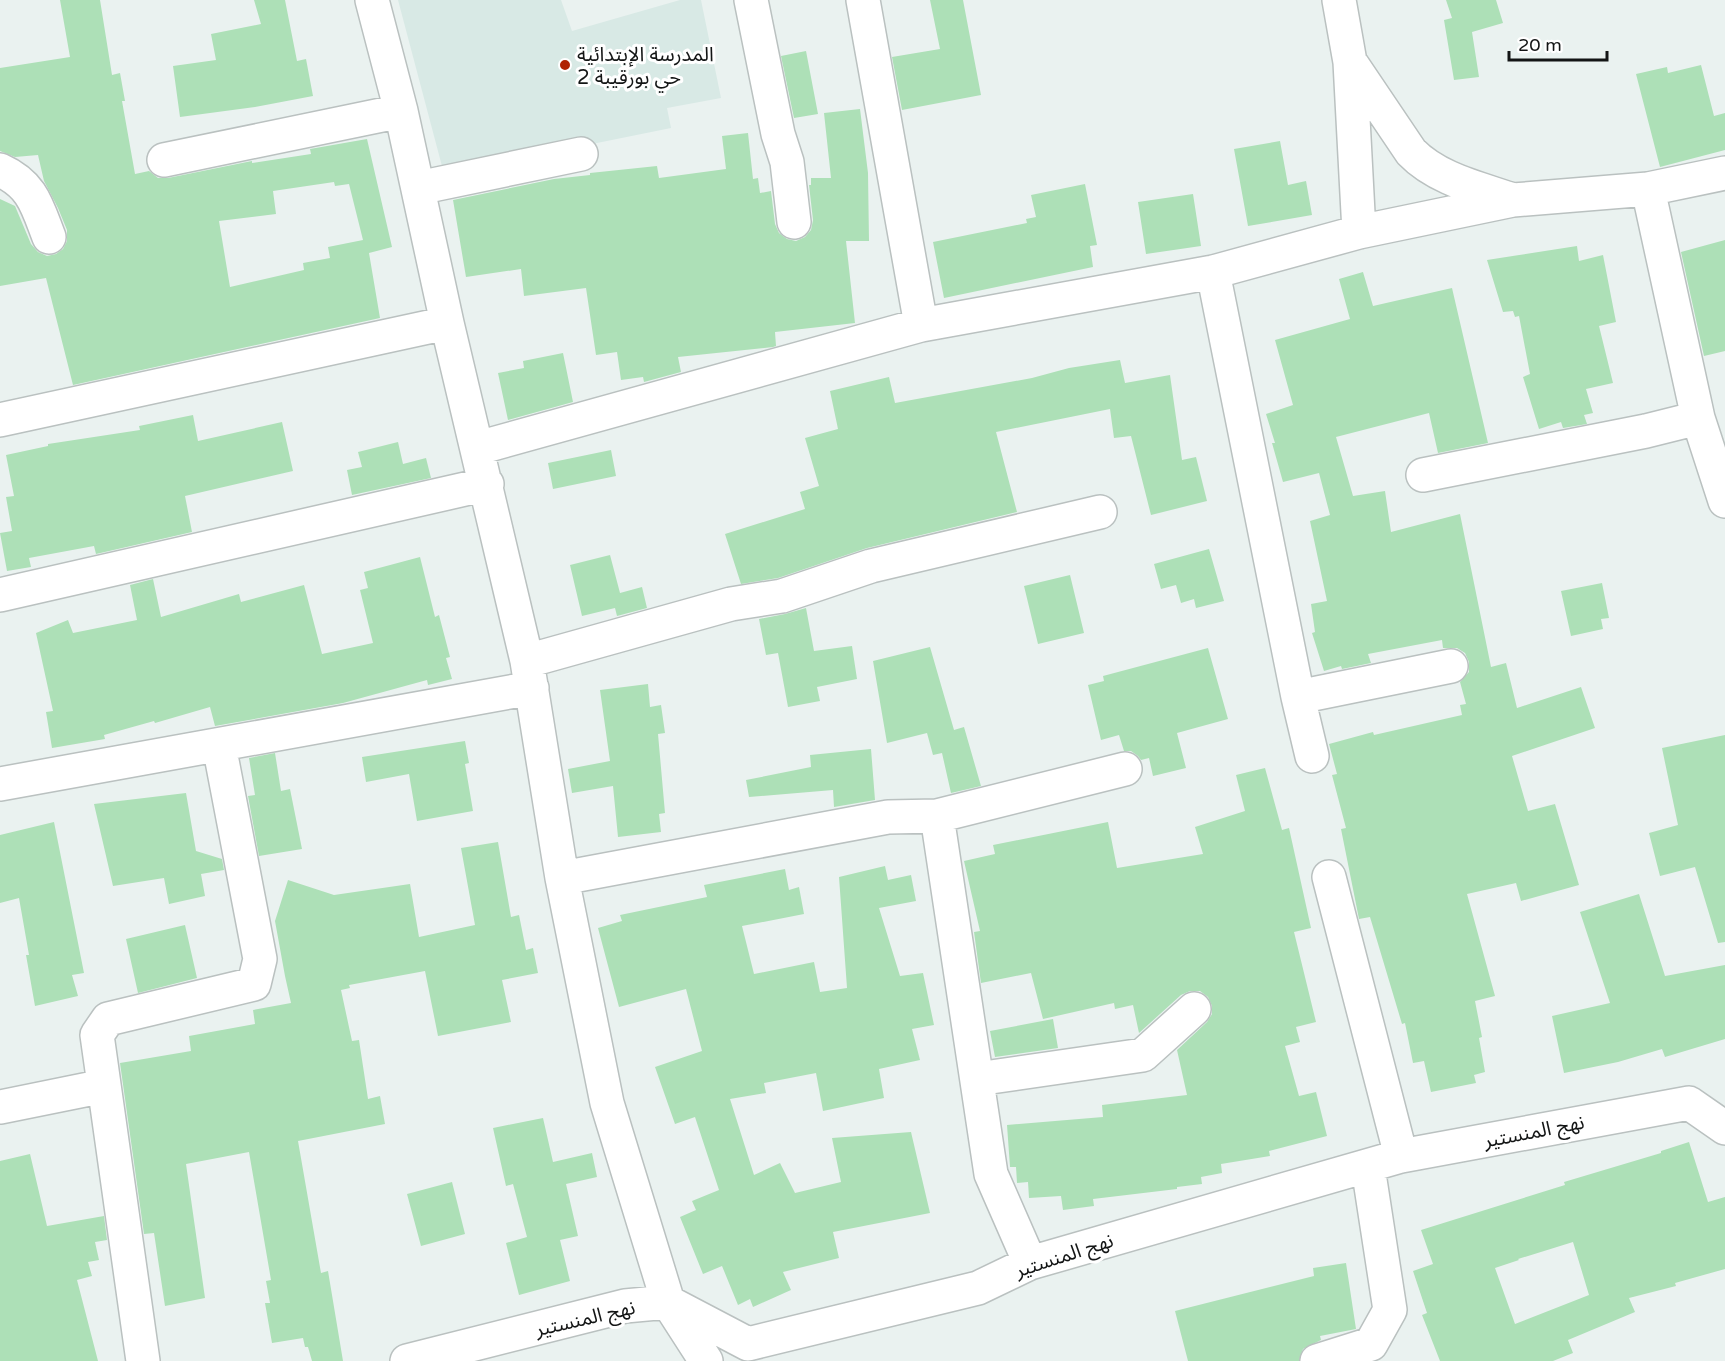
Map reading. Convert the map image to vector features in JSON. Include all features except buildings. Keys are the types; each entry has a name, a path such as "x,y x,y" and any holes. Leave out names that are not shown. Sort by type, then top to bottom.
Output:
{"street":[{"path":"372,0 401,111 447,323 487,484 530,674 562,878 607,1103 668,1302 706,1361"},
{"path":"751,0 778,134 787,162 794,222"},
{"path":"863,0 921,325"},
{"path":"1339,0 1350,62 1359,232"},
{"path":"1350,62 1411,152 1422,164 1450,178 1513,200"},
{"path":"164,160 401,111"},
{"path":"418,188 582,154"},
{"path":"0,170 20,182 33,195 49,237"},
{"path":"478,448 921,325 1214,272 1359,232 1513,200 1648,189 1725,172"},
{"path":"1648,189 1698,418 1725,501"},
{"path":"1214,272 1298,697 1312,756"},
{"path":"0,420 447,323"},
{"path":"1423,475 1646,431 1698,418"},
{"path":"0,594 487,484"},
{"path":"0,784 219,745 530,674 731,604 782,596 872,566 1100,512"},
{"path":"1298,697 1452,666"},
{"path":"143,1361 97,1035 108,1019 254,984 260,959 219,745"},
{"path":"562,878 888,817 937,816 1125,769"},
{"path":"937,816 991,1174 1030,1263"},
{"path":"1329,877 1401,1156"},
{"path":"977,1079 1143,1055 1194,1009"},
{"path":"0,1107 104,1086"},
{"name":"نهج المنستير","path":"407,1361 626,1306 668,1302 748,1344 978,1288 1030,1263 1401,1156 1689,1102 1725,1128"},
{"path":"1317,1361 1371,1344 1390,1310 1368,1167"}],"shaded area":[{"name":"المدرسة الإبتدائية حي بورقيبة 2","path":"398,0 561,0 572,31 680,0 701,0 721,98 667,108 671,128 443,170"}],"place":[{"name":"المدرسة الإبتدائية حي بورقيبة 2","path":"565,65"}]}
